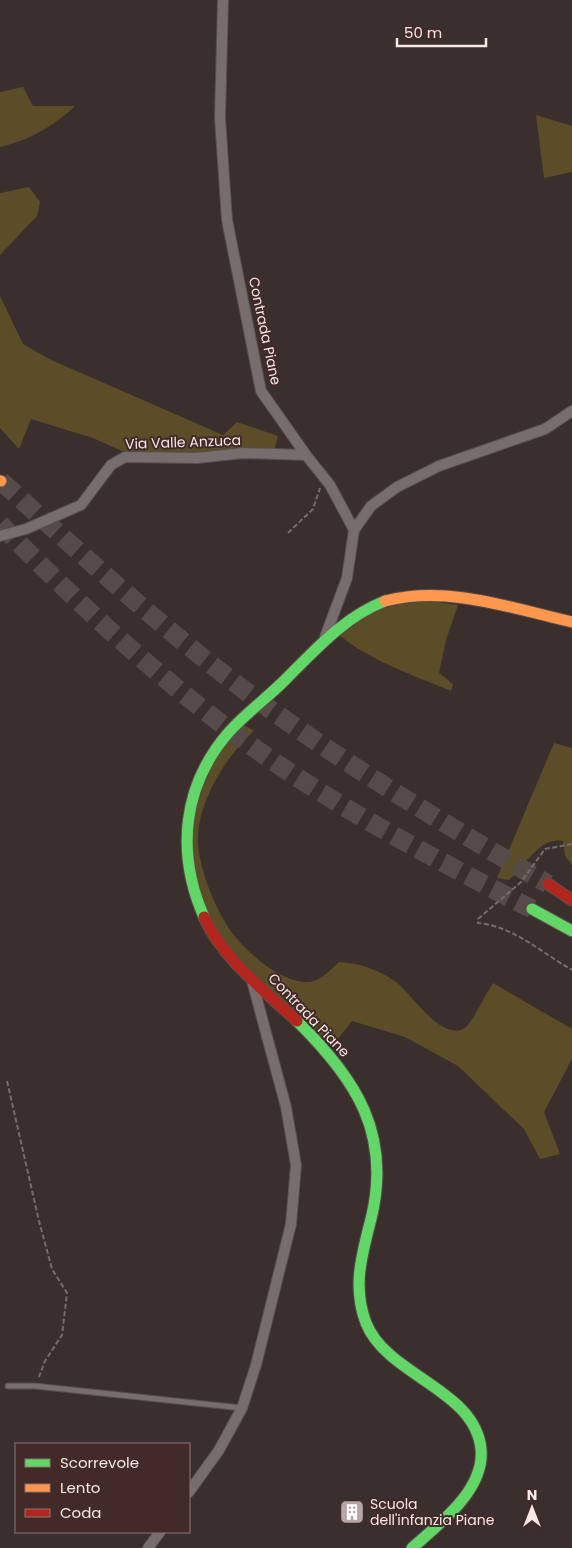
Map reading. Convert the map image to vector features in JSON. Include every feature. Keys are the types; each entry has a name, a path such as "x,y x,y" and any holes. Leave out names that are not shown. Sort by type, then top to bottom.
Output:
{"main road":[{"name":"Contrada Piane","path":"412,1548 450,1514 477,1480 481,1446 475,1427 461,1408 390,1354 378,1342 368,1326 362,1307 358,1269 378,1187 375,1146 368,1120 358,1095 323,1047 251,978 224,948 209,927 197,901 189,872 186,843 188,816 195,790 204,768 221,742 289,677 325,638 349,618 372,605 416,594 448,595 572,622"},
{"path":"548,884 572,900"},
{"path":"532,909 572,931"}],"street":[{"name":"Contrada Piane","path":"223,0 220,118 227,220 261,391 306,455 327,481 354,530 347,578 325,638"},
{"path":"354,530 371,506 397,487 439,466 545,428 572,411"},
{"name":"Via Valle Anzuca","path":"0,536 26,529 81,505 111,466 125,457 197,458 244,453 306,455"},
{"path":"190,1491 219,1450 242,1408 256,1365 291,1224 296,1165 286,1108 251,978"},
{"path":"148,1548 159,1533"}],"lane":[{"path":"8,1386 35,1386 242,1408"}],"path":[{"path":"288,533 313,509 320,488 327,481"},
{"path":"7,1081 41,1230 52,1269 67,1293 62,1335 45,1362 35,1386"}],"shaded area":[{"path":"23,87 33,106 75,106 59,120 31,136 0,147 0,92"},
{"path":"536,115 572,126 572,172 544,178"},
{"path":"29,187 40,202 37,216 0,255 0,193"},
{"path":"0,296 23,344 49,359 223,435 237,422 278,436 274,451 177,455 122,451 93,438 31,419 19,449 0,428"},
{"path":"423,600 458,605 446,640 439,673 453,684 451,691 378,660 339,635 359,620 378,610 398,604"},
{"path":"242,724 254,731 234,752 209,792 200,821 198,835 200,859 208,887 220,913 233,934 266,966 297,981 308,982 317,980 339,962 362,966 376,971 396,982 428,1015 446,1029 456,1031 465,1028 493,983 572,1029 572,1059 544,1112 560,1154 540,1159 524,1129 458,1066 405,1037 352,1021 332,1046 247,967 212,927 195,886 190,827 210,760"},
{"path":"554,743 572,748 572,865 565,856 563,841 555,841 547,843 540,848 509,880 497,878"}],"tunnel":[{"path":"1,481 160,622 260,702 366,774 548,884"},
{"path":"0,524 69,592 140,657 176,688 252,747 321,793 381,828 532,909"}],"traffic: fast":[{"path":"204,917 189,869 188,821 193,797 201,775 213,753 229,732 331,635 356,616 385,601"},
{"path":"532,909 572,931"},
{"path":"297,1021 336,1064 352,1087 364,1110 372,1134 377,1160 376,1188 362,1258 359,1284 362,1310 366,1323 377,1341 392,1357 448,1397 463,1411 475,1429 481,1449 480,1464 476,1478 468,1492 447,1517 412,1548"}],"traffic: slow":[{"path":"385,601 408,597 455,597 479,600 572,622"}],"traffic: jam":[{"path":"548,884 572,900"},
{"path":"204,917 222,947 233,960 258,986 297,1021"}],"place":[{"name":"Scuola dell'infanzia Piane","path":"352,1512"}]}
